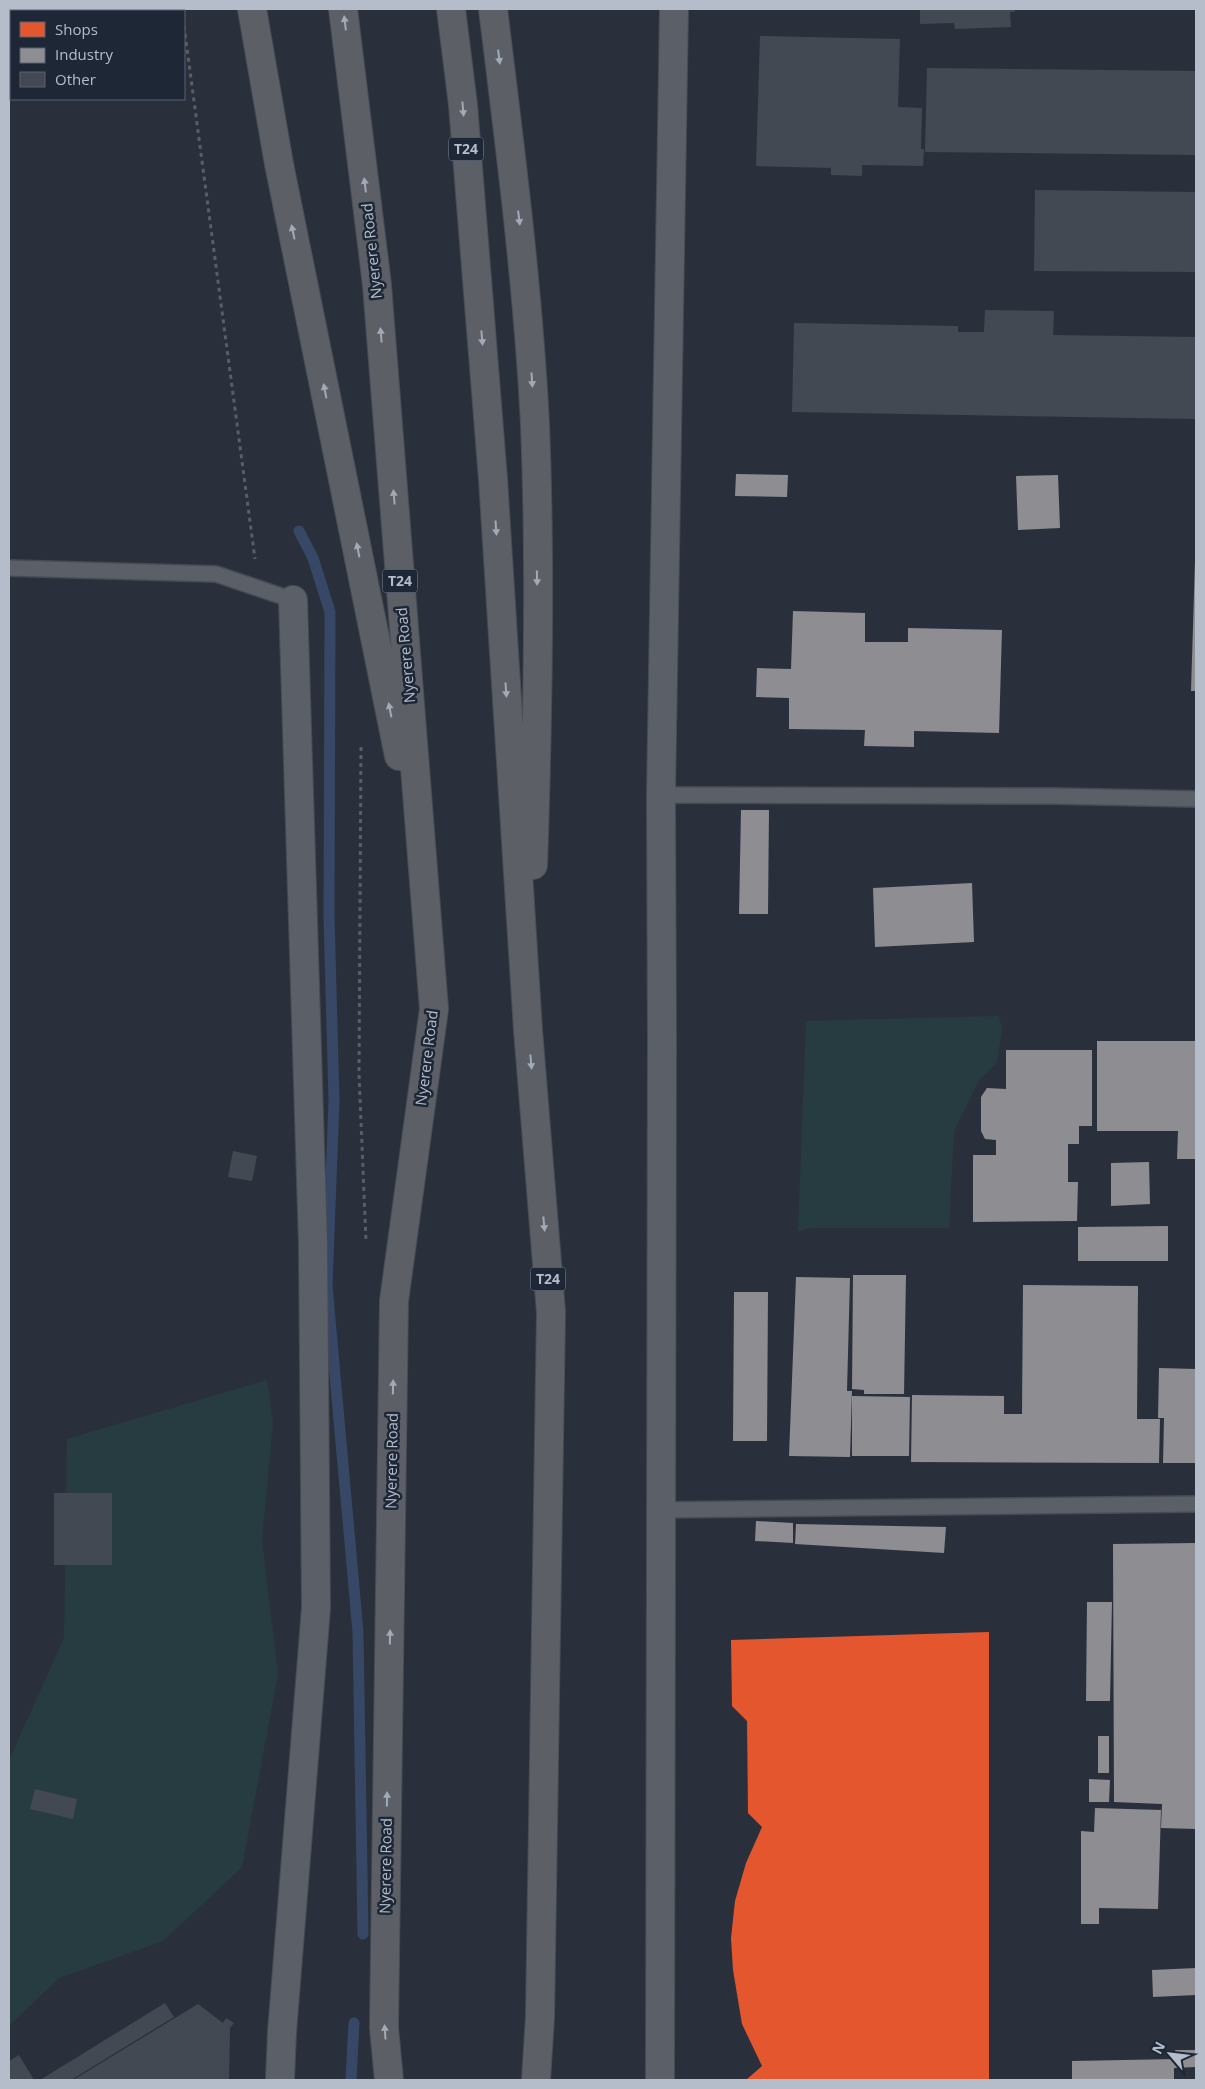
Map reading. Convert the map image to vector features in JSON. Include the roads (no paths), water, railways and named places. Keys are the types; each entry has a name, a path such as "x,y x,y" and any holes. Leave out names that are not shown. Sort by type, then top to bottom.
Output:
{"highway":[{"path":"252,9 279,164 424,878"},
{"name":"Nyerere Road","path":"344,9 377,285 434,1009 394,1301 384,2028 389,2080"},
{"name":"T24","path":"451,9 463,104 493,479 528,1030 551,1312 540,2017 536,2080"},
{"path":"493,9 523,252 535,426 539,690 528,1030"}],"street":[{"path":"660,2080 661,795 674,9"},
{"path":"280,2080 282,2032 316,1608 313,1244 293,600"}],"lane":[{"path":"9,568 216,574 293,600"},
{"path":"661,795 1054,796 1196,800"},
{"path":"661,1510 1196,1504"}],"waterway":[{"path":"299,531 313,558 330,612 329,916 334,1101 327,1286 358,1632 363,1934"},
{"path":"351,2080 354,2023"}]}
